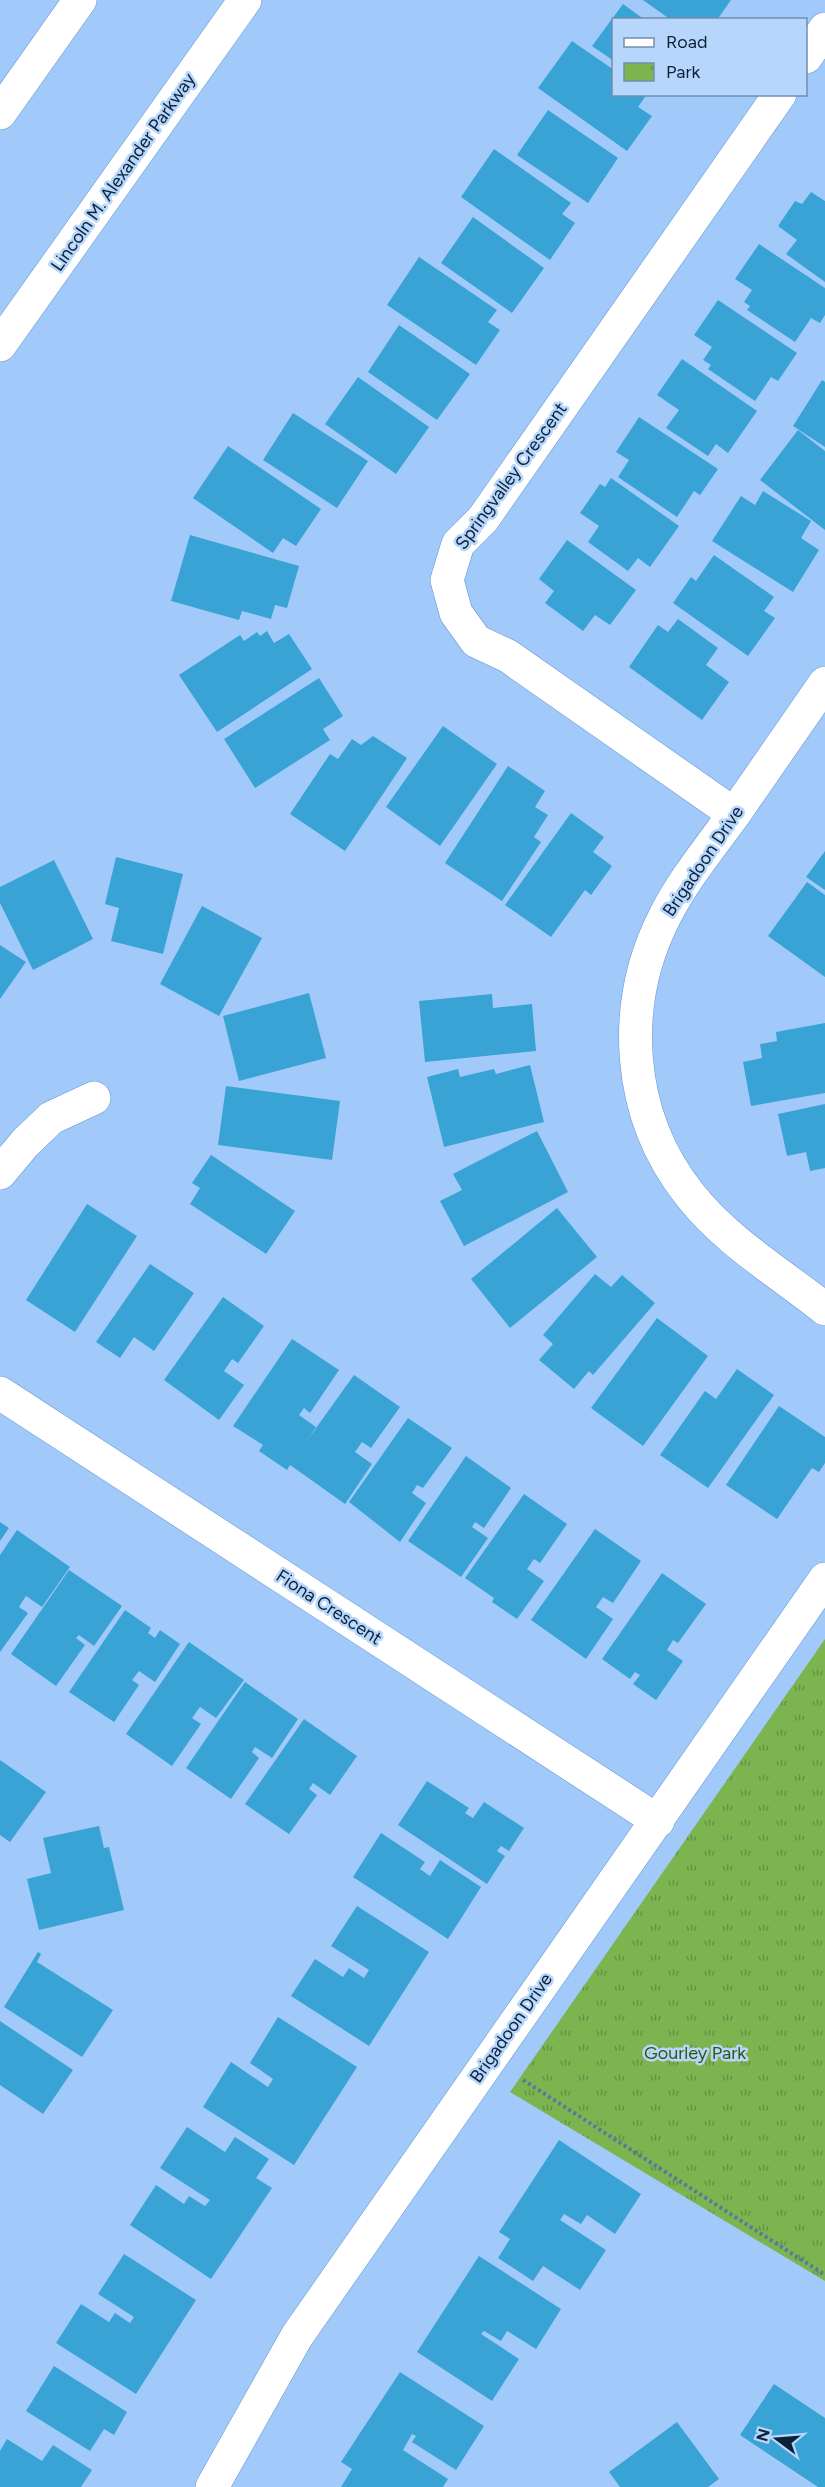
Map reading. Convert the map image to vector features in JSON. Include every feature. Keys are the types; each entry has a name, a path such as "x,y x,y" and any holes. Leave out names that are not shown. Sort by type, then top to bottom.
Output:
{"main road":[{"path":"0,113 80,0"},
{"name":"Lincoln M. Alexander Parkway","path":"0,345 245,0"},
{"path":"807,56 825,29"},
{"name":"Springvalley Crescent","path":"734,814 508,656 476,641 456,613 447,580 458,544 483,519 779,96"},
{"name":"Brigadoon Drive","path":"825,683 667,913 647,959 635,1021 639,1084 658,1144 690,1195 731,1236 825,1309"},
{"path":"0,1173 51,1118 94,1098"},
{"name":"Fiona Crescent","path":"0,1393 658,1821"},
{"name":"Brigadoon Drive","path":"212,2487 297,2336 825,1579"}],"path":[{"path":"489,2058 825,2275"}],"green space":[{"name":"Gourley Park","path":"825,1639 825,2281 510,2092"}],"building":[{"path":"643,0 731,0 718,18 668,18"},
{"path":"623,4 642,18 613,18"},
{"path":"612,19 612,60 592,46"},
{"path":"572,41 612,69 612,96 646,96 638,107 652,116 627,151 538,88"},
{"path":"548,110 618,158 588,203 517,155"},
{"path":"494,149 571,203 562,214 575,223 550,260 461,197"},
{"path":"811,192 825,201 825,282 786,254 797,240 778,226 795,201 802,204"},
{"path":"473,217 544,268 512,313 441,263"},
{"path":"759,244 825,288 825,315 820,323 811,318 795,342 747,310 750,306 744,302 752,290 735,279"},
{"path":"419,257 497,310 488,322 500,330 476,365 387,305"},
{"path":"718,300 797,353 778,381 771,377 755,401 708,369 711,365 703,360 712,347 694,335"},
{"path":"399,325 470,374 437,420 368,372"},
{"path":"682,359 757,411 728,453 716,444 708,456 666,428 679,410 657,395"},
{"path":"358,377 429,427 396,474 325,424"},
{"path":"822,380 825,382 825,447 793,426"},
{"path":"293,413 368,461 337,508 263,460"},
{"path":"639,417 718,469 700,495 694,491 677,517 618,477 629,460 616,452"},
{"path":"798,430 825,451 825,530 760,480"},
{"path":"228,446 321,509 296,546 283,538 273,553 193,498"},
{"path":"611,478 679,526 650,567 638,558 628,571 588,542 599,526 580,513 600,484 605,487"},
{"path":"763,491 811,521 801,538 819,550 793,592 712,541 741,496 755,505"},
{"path":"190,535 299,566 287,608 275,605 271,619 242,611 239,620 171,601"},
{"path":"567,540 636,590 610,625 595,615 583,631 545,603 554,591 539,579"},
{"path":"714,555 774,597 764,611 775,618 748,656 673,603 691,577 696,581"},
{"path":"678,619 718,648 706,665 729,682 702,720 629,667 658,625 668,632"},
{"path":"267,631 274,643 289,634 312,669 217,732 179,675 240,635 244,641 257,632 260,636"},
{"path":"319,678 343,716 323,729 330,740 255,788 224,739"},
{"path":"443,726 497,764 440,846 386,807"},
{"path":"373,736 407,758 345,851 290,814 330,754 338,759 352,739 361,745"},
{"path":"508,766 545,791 535,807 548,815 534,837 541,842 502,901 445,863"},
{"path":"571,813 604,837 593,852 612,866 591,895 585,890 551,937 505,905"},
{"path":"825,851 825,890 806,877"},
{"path":"116,857 183,874 163,954 111,941 119,908 105,904"},
{"path":"54,860 93,939 33,970 0,903 0,887"},
{"path":"807,882 825,895 825,977 768,936"},
{"path":"202,906 262,938 219,1016 160,984"},
{"path":"0,945 26,962 0,999"},
{"path":"309,993 326,1058 239,1081 223,1016"},
{"path":"492,994 493,1008 532,1004 536,1051 425,1062 419,1001"},
{"path":"825,1023 825,1093 751,1106 743,1062 762,1058 760,1044 777,1041 776,1032"},
{"path":"530,1065 544,1122 444,1147 427,1077 458,1069 460,1077 494,1069 496,1074"},
{"path":"226,1086 340,1101 332,1160 218,1145"},
{"path":"825,1104 825,1168 810,1171 806,1152 787,1156 778,1114"},
{"path":"537,1131 568,1192 464,1246 440,1201 462,1190 453,1174"},
{"path":"211,1155 295,1211 266,1254 190,1204 200,1188 192,1183"},
{"path":"87,1204 137,1236 75,1332 26,1300"},
{"path":"557,1208 597,1257 510,1328 471,1279"},
{"path":"150,1264 194,1293 154,1351 134,1337 120,1358 96,1342"},
{"path":"595,1274 611,1287 622,1275 655,1303 593,1375 589,1371 574,1389 539,1360 553,1344 543,1335"},
{"path":"223,1297 264,1326 238,1363 232,1359 224,1371 244,1385 219,1420 164,1380"},
{"path":"657,1318 708,1356 643,1446 591,1408"},
{"path":"292,1339 339,1370 310,1413 304,1408 299,1415 316,1427 306,1442 354,1375 400,1407 371,1448 362,1442 355,1452 372,1464 345,1504 290,1465 287,1470 259,1451 263,1445 233,1426"},
{"path":"737,1369 774,1395 708,1488 660,1455 705,1391 716,1399"},
{"path":"779,1406 825,1437 825,1463 819,1472 812,1468 777,1519 726,1485"},
{"path":"408,1418 452,1448 423,1488 417,1485 412,1493 426,1503 400,1542 349,1502"},
{"path":"466,1456 511,1488 484,1528 475,1522 472,1527 488,1538 461,1577 408,1541"},
{"path":"524,1494 567,1524 540,1563 534,1559 527,1569 544,1581 517,1619 492,1602 494,1598 465,1578"},
{"path":"0,1522 9,1528 0,1541"},
{"path":"595,1529 641,1561 613,1603 603,1597 596,1607 613,1619 586,1659 531,1620"},
{"path":"17,1530 70,1567 42,1607 26,1596 19,1607 28,1613 0,1652 0,1555"},
{"path":"69,1570 122,1606 94,1646 79,1635 76,1638 85,1645 56,1686 11,1654"},
{"path":"662,1573 706,1604 678,1643 673,1640 667,1650 683,1661 656,1700 633,1684 640,1675 635,1672 630,1679 602,1659"},
{"path":"125,1610 151,1628 148,1633 155,1638 160,1630 180,1644 155,1682 139,1671 132,1680 139,1685 114,1722 69,1692"},
{"path":"189,1642 244,1680 216,1718 200,1707 192,1718 201,1724 172,1766 126,1734"},
{"path":"245,1682 298,1719 272,1758 255,1747 252,1752 259,1758 231,1799 186,1768"},
{"path":"304,1719 357,1756 330,1795 313,1783 309,1789 317,1795 289,1834 245,1804"},
{"path":"0,1760 46,1792 10,1842 0,1835"},
{"path":"427,1781 469,1808 465,1813 473,1818 484,1802 524,1828 509,1851 501,1846 497,1851 505,1856 487,1884 398,1825"},
{"path":"99,1826 104,1848 109,1847 124,1910 39,1930 27,1879 51,1873 43,1838"},
{"path":"381,1833 425,1862 420,1869 430,1876 440,1860 481,1887 448,1939 353,1877"},
{"path":"357,1906 429,1952 369,2046 291,1996 315,1959 343,1977 349,1968 364,1978 369,1970 331,1946"},
{"path":"38,1952 41,1954 37,1962 113,2010 82,2057 4,2007"},
{"path":"278,2017 357,2067 294,2165 203,2107 231,2062 268,2087 273,2079 250,2063"},
{"path":"0,2021 73,2070 43,2114 0,2085"},
{"path":"187,2127 225,2152 235,2137 269,2159 256,2178 272,2188 211,2279 130,2225 156,2185 184,2204 189,2196 205,2206 210,2200 160,2168"},
{"path":"559,2140 641,2194 615,2234 587,2215 581,2224 564,2214 560,2220 606,2250 580,2290 543,2266 533,2281 498,2258 510,2239 499,2232"},
{"path":"124,2254 196,2300 136,2394 56,2343 81,2304 109,2322 115,2313 130,2323 134,2317 98,2294"},
{"path":"479,2256 561,2309 536,2349 507,2331 501,2341 484,2331 481,2334 519,2359 492,2401 417,2352"},
{"path":"54,2366 127,2412 114,2435 104,2429 90,2451 26,2411"},
{"path":"400,2372 484,2426 456,2470 412,2442 416,2436 412,2434 403,2450 448,2479 443,2487 341,2487 352,2469 341,2462"},
{"path":"774,2384 825,2418 825,2487 818,2487 740,2435"},
{"path":"677,2422 719,2479 708,2487 620,2487 609,2472"},
{"path":"7,2439 42,2461 53,2445 92,2470 81,2487 0,2487 0,2451"}]}
